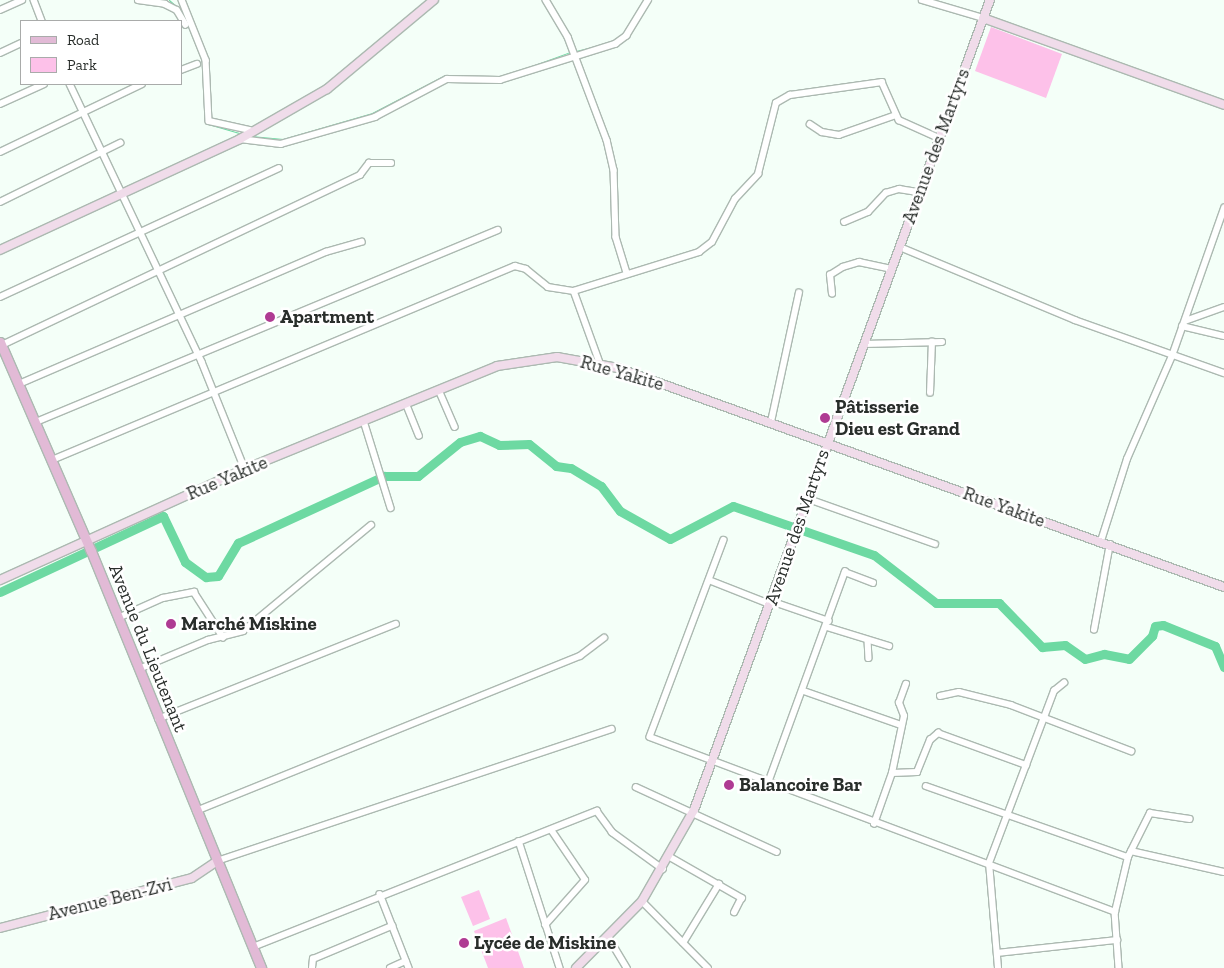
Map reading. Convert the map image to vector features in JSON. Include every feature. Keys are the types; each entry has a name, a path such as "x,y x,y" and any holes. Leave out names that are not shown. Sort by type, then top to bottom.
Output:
{"main road":[{"path":"0,250 121,191 240,139 249,131 348,74 434,0"},
{"name":"Avenue des Martyrs","path":"576,968 609,938 642,901 670,857 694,810 771,602 797,522 990,0"},
{"path":"984,18 1224,105"},
{"name":"Avenue du Lieutenant","path":"1,343 88,544 261,968"},
{"name":"Rue Yakite","path":"0,580 88,544 244,469 439,390 516,361 557,357 600,363 827,441 1224,586"},
{"name":"Avenue Ben-Zvi","path":"0,928 192,878 217,861"}],"street":[{"path":"0,10 22,0"},
{"path":"34,0 42,20"},
{"path":"138,0 165,4 177,10 186,25"},
{"path":"182,0 206,60 209,121 249,131"},
{"path":"546,0 574,52 607,140 614,170 616,237 627,274"},
{"path":"240,139 281,144 382,115 447,79 500,80 574,52 620,42 648,0"},
{"path":"922,0 984,18"},
{"path":"0,53 20,43"},
{"path":"182,70 197,64"},
{"path":"52,460 214,389 515,266 526,269 548,287 574,291 709,246 735,200 763,164 773,111 781,98 882,82 896,116 905,125 939,138"},
{"path":"0,104 42,85"},
{"path":"70,85 103,150 214,389 244,469"},
{"path":"0,152 140,85"},
{"path":"810,124 822,132 840,135 896,116"},
{"path":"0,202 120,143"},
{"path":"1,343 360,175 369,163 391,163"},
{"path":"0,297 279,168"},
{"path":"844,222 868,212 886,194 899,190 919,192"},
{"path":"1101,541 1127,459 1172,356 1224,208"},
{"path":"36,422 197,352 498,230"},
{"path":"19,384 326,252 362,242"},
{"path":"900,247 1172,356 1224,373"},
{"path":"832,294 830,275 843,266 858,262 892,269"},
{"path":"574,291 600,363"},
{"path":"771,422 799,293"},
{"path":"1184,324 1224,307"},
{"path":"1184,324 1224,336"},
{"path":"930,394 932,342"},
{"path":"864,344 942,342"},
{"path":"439,390 456,427"},
{"path":"406,404 419,435"},
{"path":"364,421 391,508"},
{"path":"806,498 934,544"},
{"path":"139,669 243,631 371,525"},
{"path":"724,540 650,737 712,763 874,824 989,864 1116,912"},
{"path":"1094,630 1110,544"},
{"path":"768,784 804,691 845,572 873,583"},
{"path":"709,580 868,640 889,646"},
{"path":"118,618 163,598 194,592 223,637"},
{"path":"158,719 396,624"},
{"path":"196,811 580,656 604,638"},
{"path":"868,640 869,658"},
{"path":"998,968 989,864 1054,692 1064,683"},
{"path":"874,824 892,772 904,713 899,703 906,684"},
{"path":"804,691 901,725"},
{"path":"940,696 964,693 1131,751"},
{"path":"217,861 611,729"},
{"path":"892,772 917,772 930,740 938,733 1026,766"},
{"path":"926,786 1130,854 1224,872"},
{"path":"636,787 694,810 777,852"},
{"path":"253,947 380,894 600,811 612,832 663,869"},
{"path":"1119,968 1116,912 1130,854 1150,813 1190,819"},
{"path":"545,925 585,880 551,830"},
{"path":"519,841 560,968"},
{"path":"670,857 742,898 735,912"},
{"path":"683,943 719,884"},
{"path":"380,894 409,968"},
{"path":"642,901 708,968"},
{"path":"312,968 313,959 392,926"},
{"path":"609,938 627,968"},
{"path":"997,953 1117,940"},
{"path":"390,968 406,961"}],"green space":[{"path":"991,27 1062,54 1046,98 975,71"},
{"path":"479,890 490,919 473,926 461,897"},
{"path":"506,918 524,968 488,968 474,931"}],"waterway":[{"path":"169,0 185,14"},
{"path":"576,51 609,43"},
{"path":"198,48 204,66"},
{"path":"499,78 570,52"},
{"path":"250,136 283,139 372,113 445,75 480,77"},
{"path":"206,109 206,120"},
{"path":"208,124 242,134"},
{"path":"0,592 163,516 185,562 206,577 218,576 238,543 384,476 418,476 460,442 480,436 499,445 529,444 556,466 571,468 601,486 620,511 670,539 733,506 874,555 936,603 999,603 1042,647 1065,645 1085,659 1104,654 1129,659 1152,636 1155,626 1163,625 1215,646 1224,667"}],"place":[{"name":"Apartment","path":"270,317"},
{"name":"Pâtisserie Dieu est Grand","path":"825,418"},
{"name":"Marché Miskine","path":"171,624"},
{"name":"Balancoire Bar","path":"729,785"},
{"name":"Lycée de Miskine","path":"464,943"}]}
